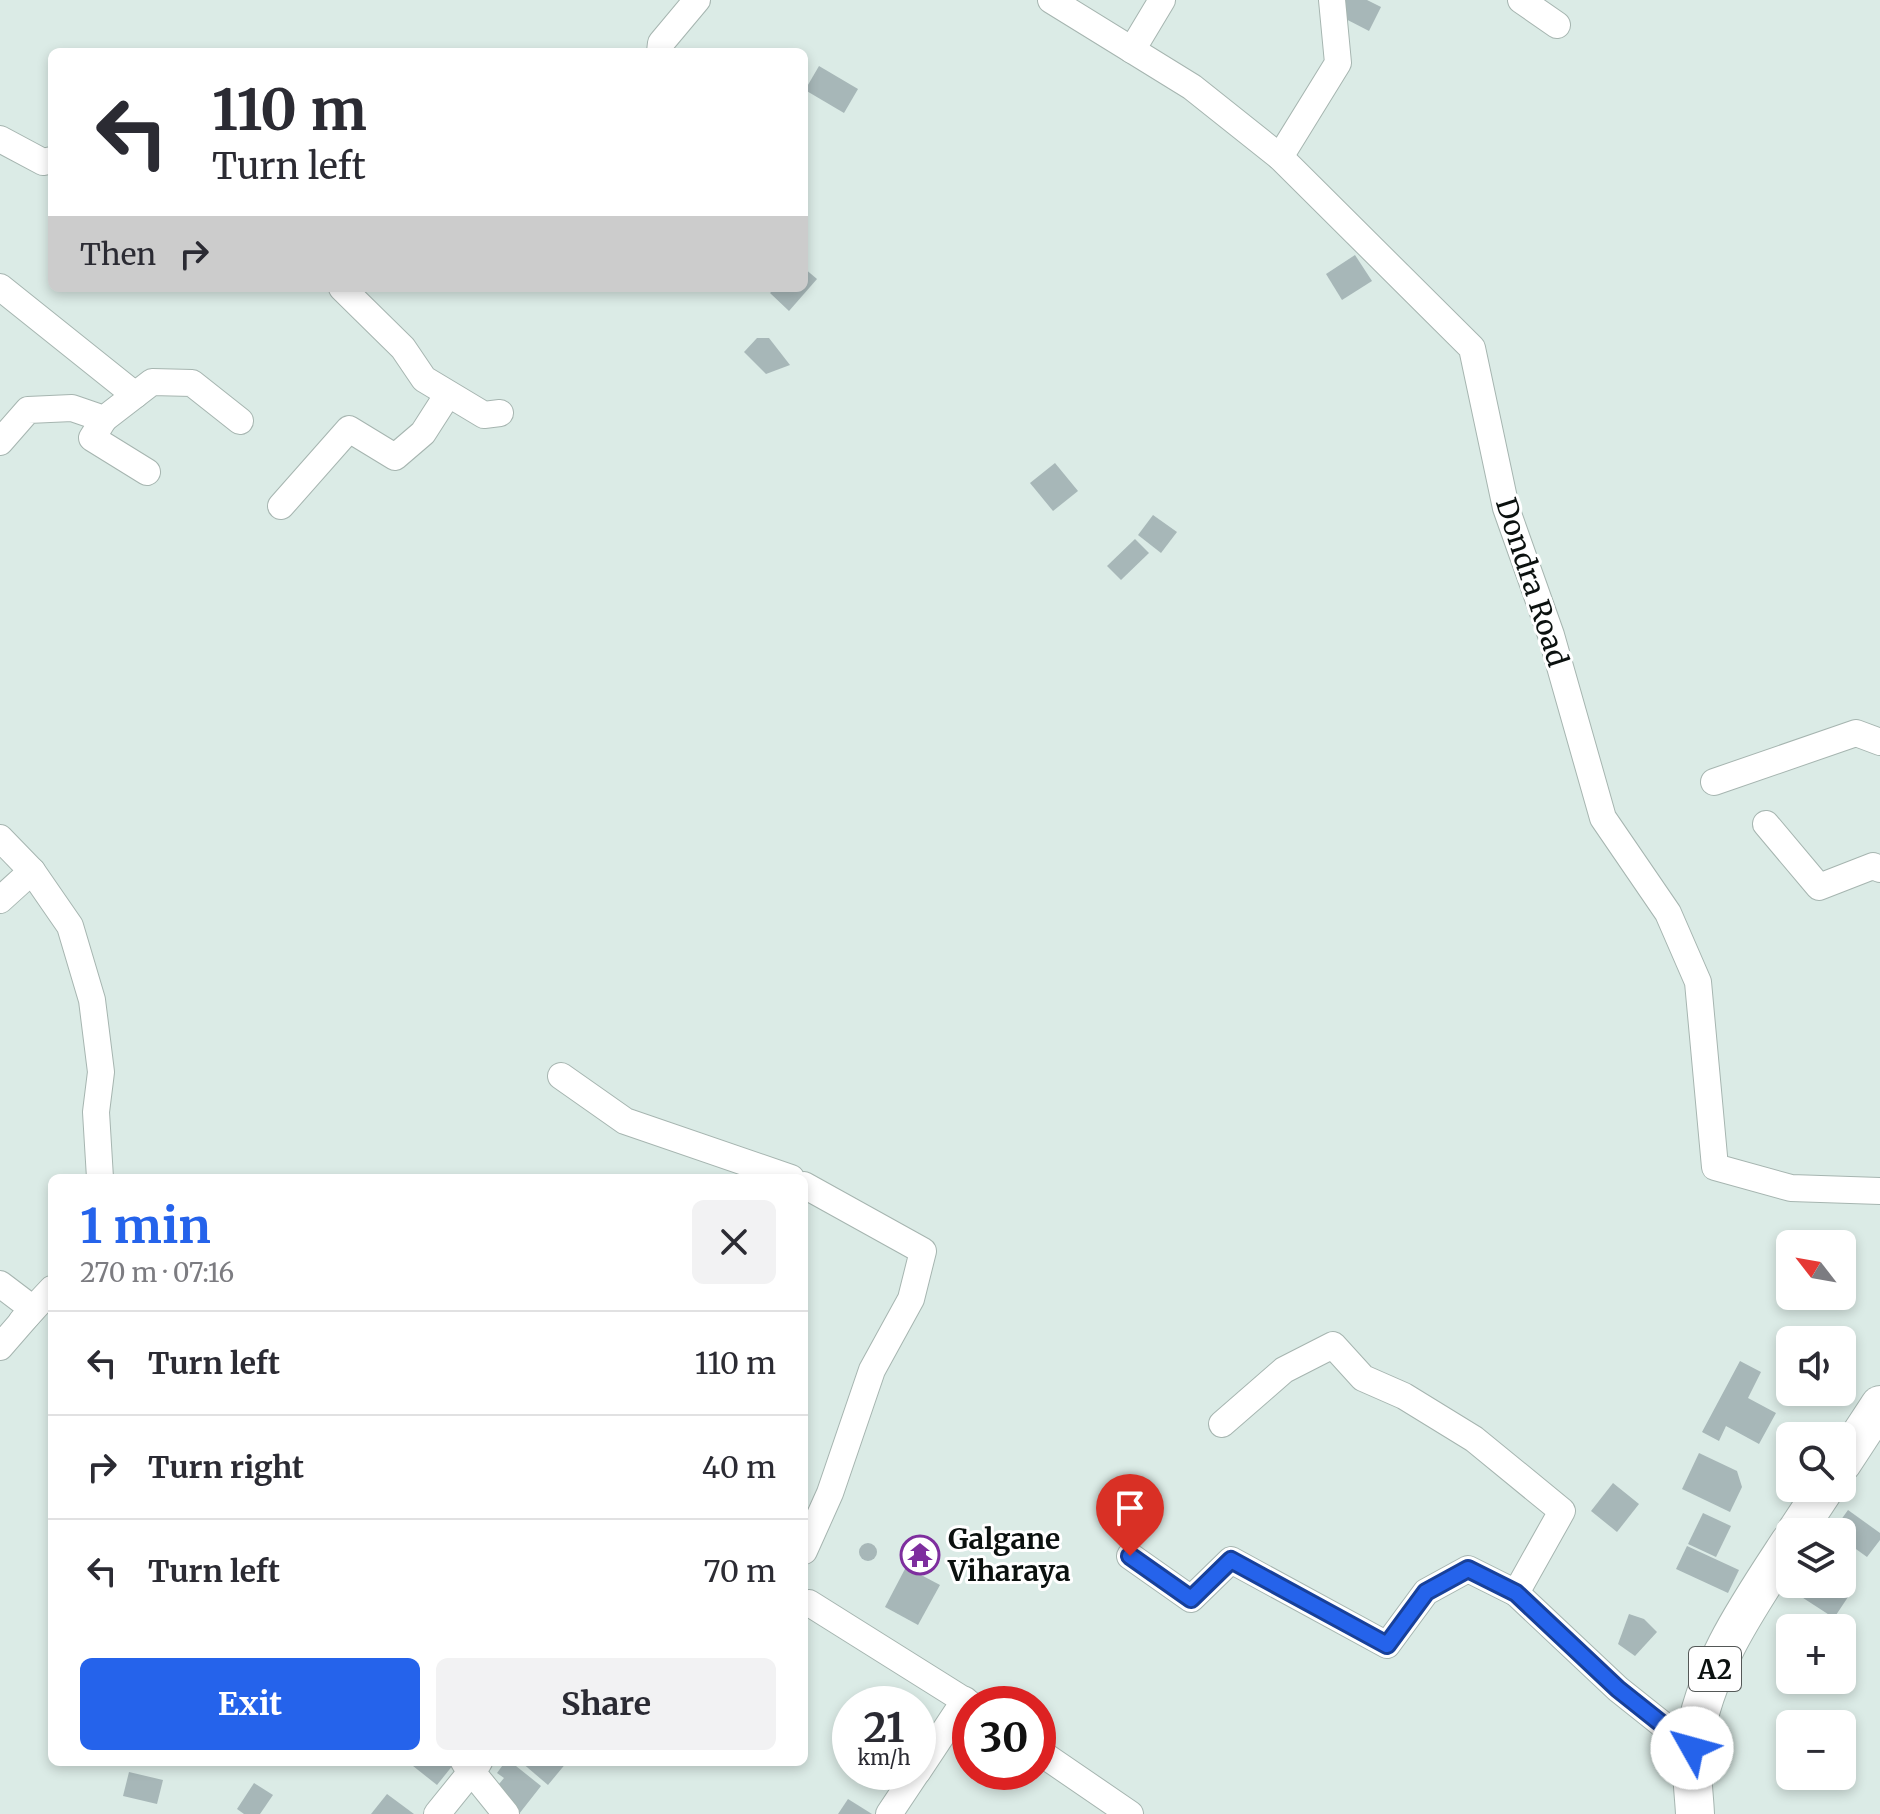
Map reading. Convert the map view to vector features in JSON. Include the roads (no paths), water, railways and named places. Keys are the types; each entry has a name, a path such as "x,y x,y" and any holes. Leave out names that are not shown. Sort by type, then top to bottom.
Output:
{"highway":[{"path":"1856,1442 1880,1405"},
{"name":"A2","path":"1695,1814 1692,1748 1708,1686 1733,1629 1776,1563"}],"street":[{"path":"660,48 661,43 697,0"},
{"name":"Dondra Road","path":"1051,0 1192,87 1280,157 1472,348 1506,508 1551,635 1603,818 1668,913 1698,982 1715,1167 1791,1188 1880,1191"},
{"path":"1132,50 1162,0"},
{"path":"1280,157 1338,63 1332,0"},
{"path":"1521,0 1557,25"},
{"path":"0,139 43,162 48,161"},
{"path":"0,287 135,395"},
{"path":"346,292 403,348 424,379 484,415 500,413"},
{"path":"147,472 92,438 104,419 152,382 192,383 240,421"},
{"path":"281,506 349,429 395,457 423,433 448,394"},
{"path":"0,442 28,410 72,408 104,419"},
{"path":"1714,782 1856,733 1880,742"},
{"path":"1766,824 1819,887 1873,866 1880,869"},
{"path":"0,838 32,871 70,926 92,1000 101,1072 96,1112 100,1174"},
{"path":"0,900 32,871"},
{"path":"561,1076 625,1121 779,1174"},
{"path":"808,1187 923,1251 911,1299 872,1370 830,1493 808,1542"},
{"path":"0,1284 33,1309"},
{"path":"0,1345 48,1293"},
{"path":"1222,1424 1284,1370 1333,1345 1363,1378 1404,1396 1474,1439 1562,1511 1516,1593"},
{"path":"1130,1556 1191,1599 1231,1560 1387,1645 1426,1592 1468,1569 1516,1593 1618,1689 1692,1748"},
{"path":"808,1603 952,1692"},
{"path":"936,1746 952,1724"},
{"path":"1056,1763 1130,1814"},
{"path":"437,1814 471,1766 506,1814"},
{"path":"889,1814 905,1790"}],"place":[{"name":"Galgane Viharaya","path":"920,1555"}]}
